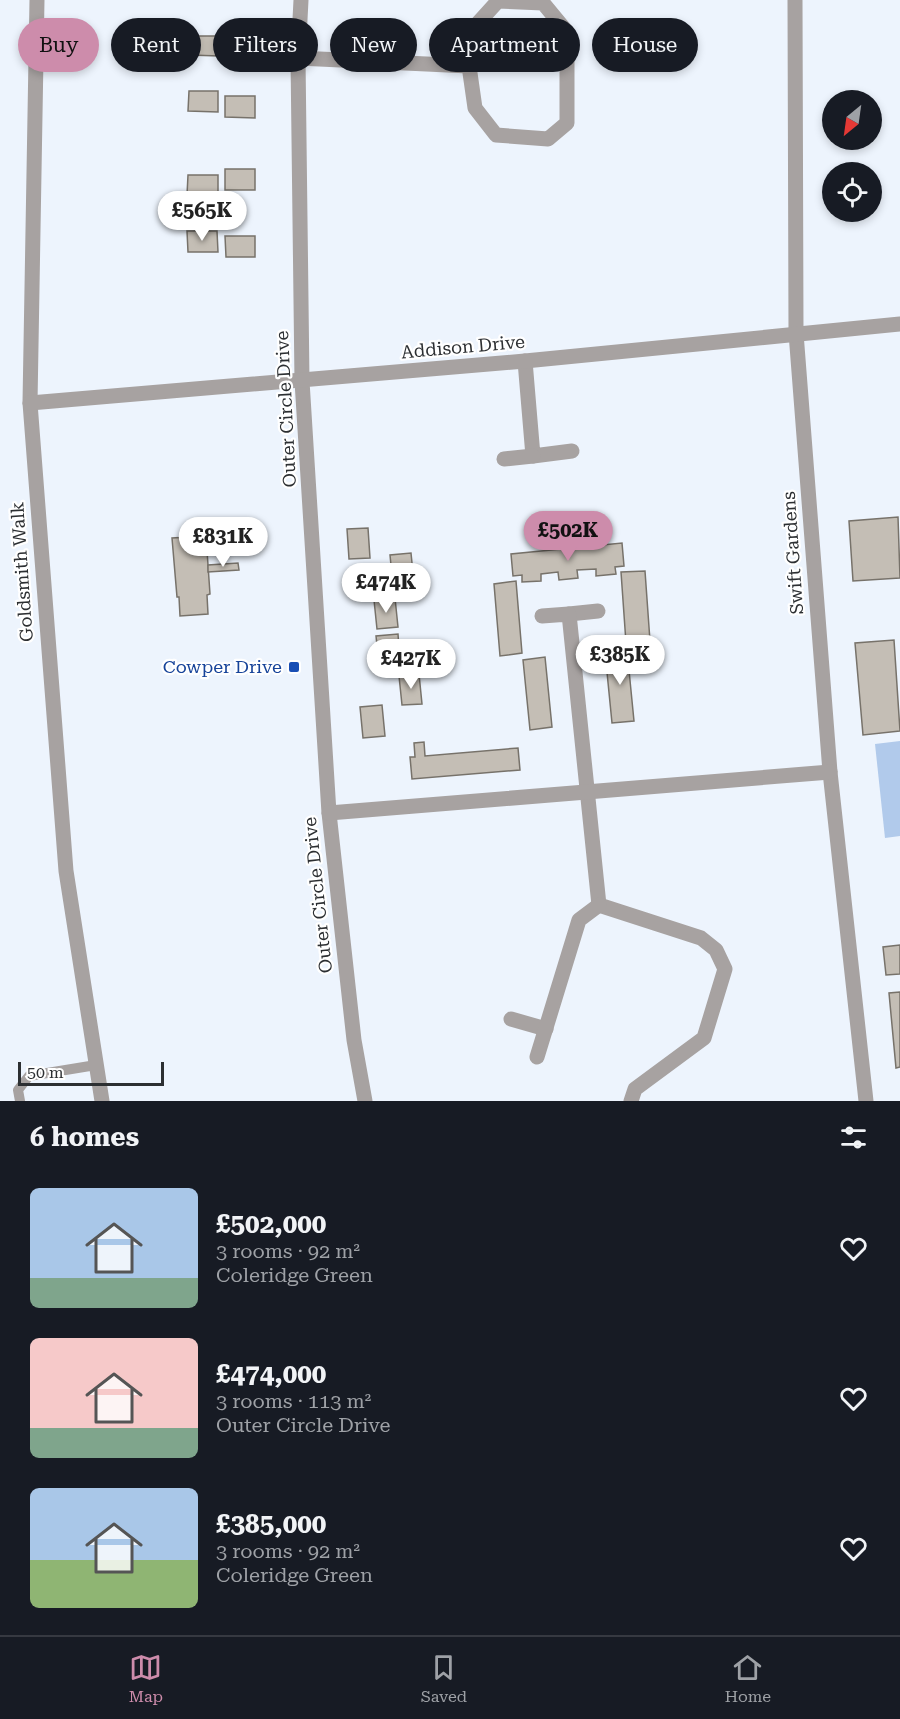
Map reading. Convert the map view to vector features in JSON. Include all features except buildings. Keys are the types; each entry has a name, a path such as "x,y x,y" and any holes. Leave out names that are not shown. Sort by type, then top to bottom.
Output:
{"street":[{"name":"Goldsmith Walk","path":"37,0 30,403 66,871 102,1101"},
{"name":"Outer Circle Drive","path":"300,18 301,0"},
{"name":"Swift Gardens","path":"795,0 796,333 830,772 866,1101"},
{"path":"498,1 543,3 567,32 567,123 548,140 496,135 475,108 469,66 478,23 498,1"},
{"path":"318,59 429,64"},
{"name":"Outer Circle Drive","path":"298,72 302,381 329,813 354,1040 364,1101"},
{"name":"Addison Drive","path":"30,403 525,361 900,324"},
{"path":"525,361 533,456"},
{"path":"504,459 572,451"},
{"path":"542,616 598,611"},
{"path":"569,615 599,905"},
{"path":"329,813 830,772"},
{"path":"537,1057 579,920 599,905"},
{"path":"599,905 701,938 716,950 726,969 704,1038 635,1089 631,1101"},
{"path":"511,1018 546,1029"}],"lane":[{"path":"20,1101 18,1090 29,1076 96,1065"}],"shaded area":[{"path":"900,741 900,836 885,838 875,744"}],"place":[{"name":"Cowper Drive","path":"294,667"}]}
